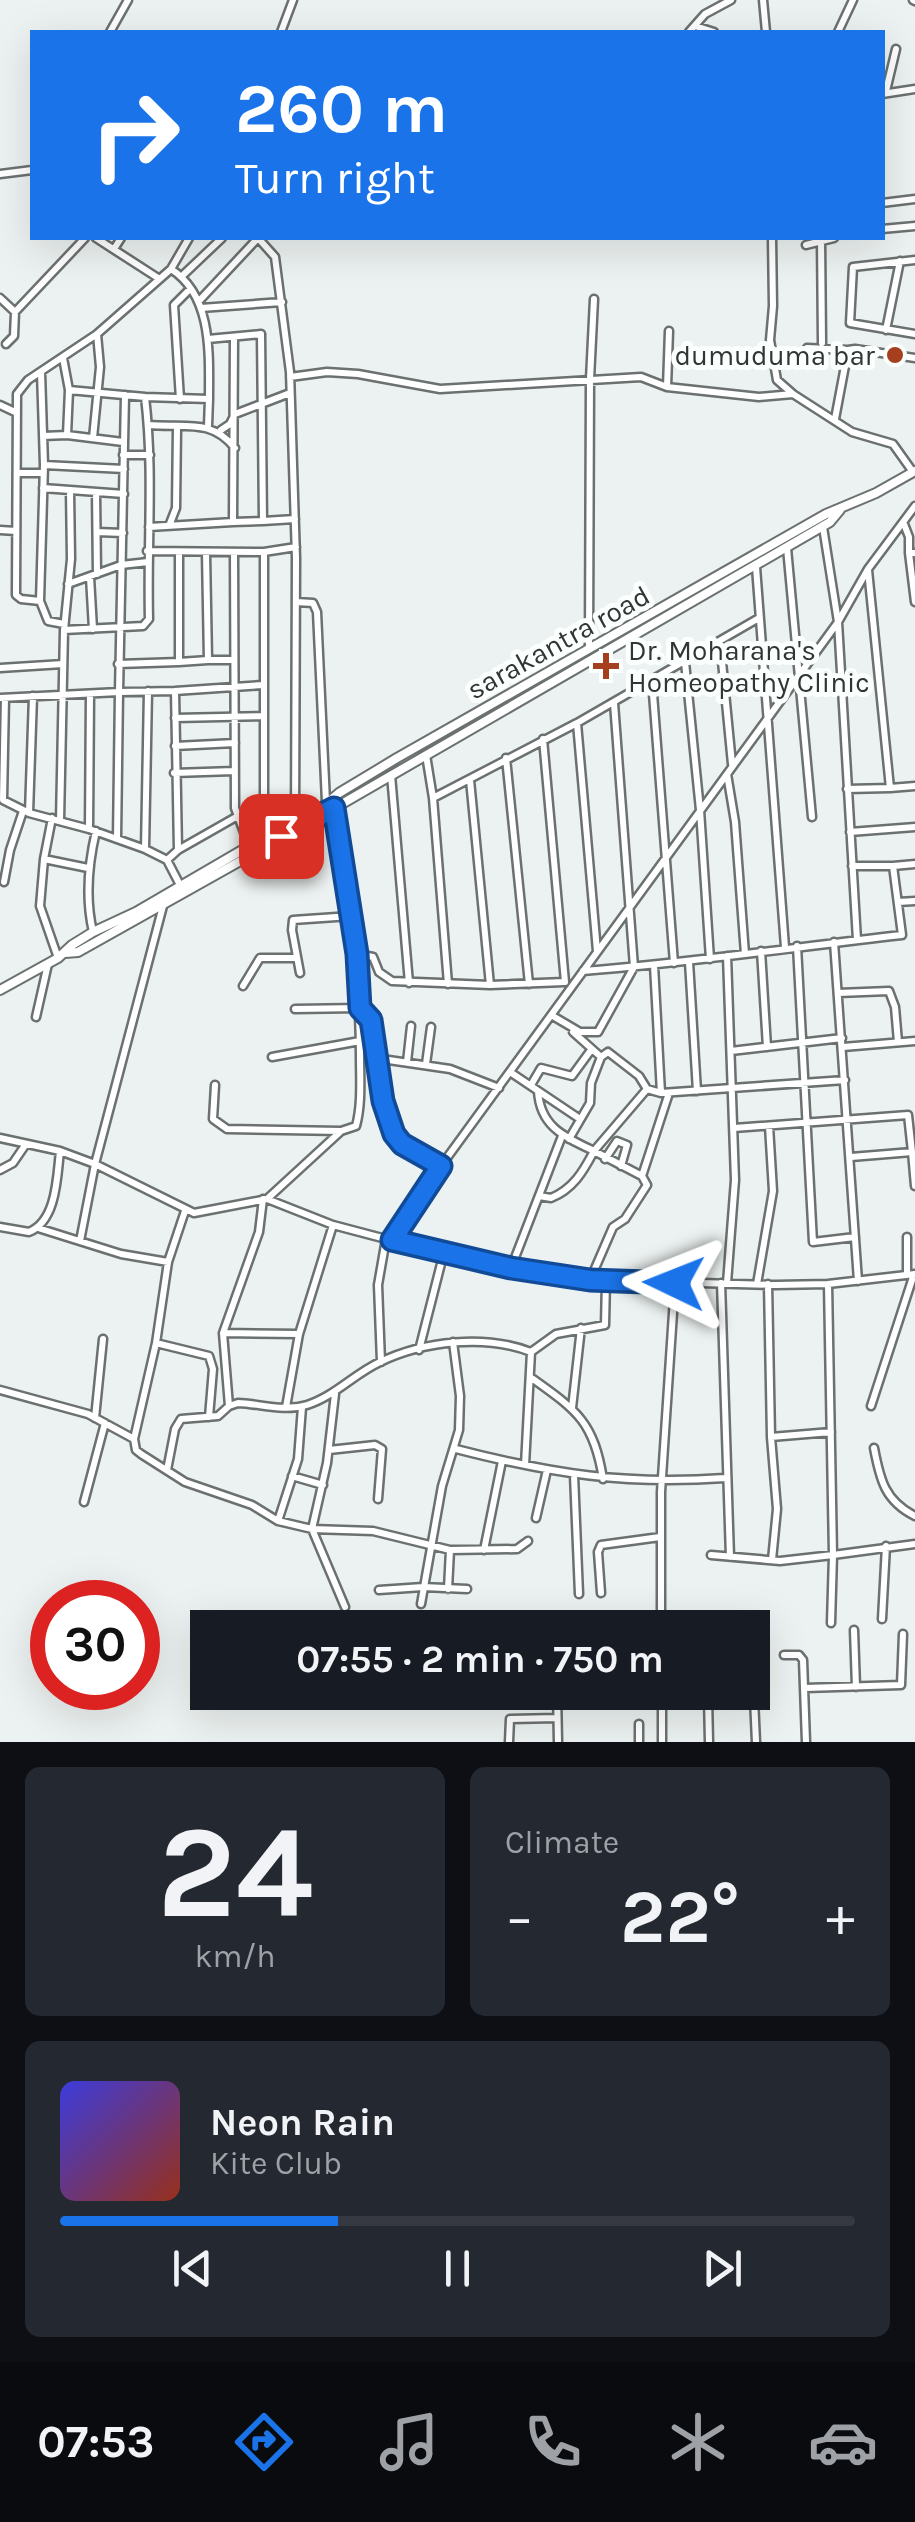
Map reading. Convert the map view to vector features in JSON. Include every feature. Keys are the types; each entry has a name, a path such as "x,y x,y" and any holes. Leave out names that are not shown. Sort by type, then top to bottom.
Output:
{"street":[{"path":"111,30 128,0"},
{"path":"281,30 293,0"},
{"path":"692,29 705,14 731,0"},
{"path":"763,0 766,30"},
{"path":"839,30 853,0"},
{"path":"885,89 896,49"},
{"path":"885,93 915,88"},
{"path":"0,174 30,170"},
{"path":"885,203 915,198"},
{"path":"885,229 915,226"},
{"path":"6,344 14,336 15,312 83,240"},
{"path":"99,240 158,278"},
{"path":"114,249 120,240"},
{"path":"40,601 16,595 15,412 20,388 97,334 171,268 189,240"},
{"path":"181,277 220,240"},
{"path":"200,304 256,240"},
{"path":"260,240 275,258 290,377 300,824"},
{"path":"772,240 774,306 770,348 776,380 852,432 893,444 914,472"},
{"path":"806,244 818,240"},
{"path":"821,240 822,342"},
{"path":"915,260 852,267 850,323 915,333"},
{"path":"886,330 900,261"},
{"path":"171,268 200,304 208,340 208,426"},
{"path":"180,399 174,305 190,289"},
{"path":"0,298 15,312"},
{"path":"589,650 594,299"},
{"path":"200,304 282,302"},
{"path":"667,386 669,331"},
{"path":"93,438 99,394 97,334"},
{"path":"208,340 261,334 263,520"},
{"path":"233,522 234,336"},
{"path":"807,348 854,348 915,358"},
{"path":"835,420 848,350"},
{"path":"63,358 70,390 68,436"},
{"path":"41,372 40,601 48,621 64,627 94,630 148,622 150,455 146,397"},
{"path":"290,377 327,372 358,374 440,389 650,378 667,386 759,398 792,394"},
{"path":"70,390 209,399"},
{"path":"221,430 235,414 290,392"},
{"path":"118,839 118,628 125,395"},
{"path":"0,406 15,412"},
{"path":"149,425 208,426 221,430 236,449"},
{"path":"169,526 176,508 178,428"},
{"path":"43,436 123,442"},
{"path":"123,455 150,455"},
{"path":"18,472 124,470"},
{"name":"sarakantra road","path":"62,956 78,952 251,856 267,841 330,805 397,758 826,514 914,472"},
{"path":"43,488 124,494"},
{"path":"62,956 40,906 44,859 56,820 64,627 71,559 70,490"},
{"path":"94,630 96,492"},
{"path":"381,1362 378,1285 389,1239 838,622 868,568 905,525 915,506"},
{"name":"sarakantra road","path":"330,805 391,776 756,566 823,527 840,510"},
{"path":"148,527 295,519"},
{"path":"905,525 915,524"},
{"path":"905,525 912,553 915,602"},
{"path":"823,527 838,622 856,940"},
{"path":"0,530 16,531"},
{"path":"96,532 123,533"},
{"path":"148,552 264,552 296,547"},
{"path":"787,548 812,817"},
{"path":"234,552 236,817 250,846"},
{"path":"0,990 62,956 72,944 93,932 136,912 250,846 267,841 262,716 264,552"},
{"path":"179,553 179,662"},
{"path":"206,553 208,660"},
{"path":"68,584 122,565 148,562"},
{"path":"756,566 785,947"},
{"path":"868,568 890,788"},
{"path":"215,1085 212,1114 219,1126 236,1130 340,1131 356,1126 360,1040 357,954 330,805 317,612 313,602 296,602"},
{"path":"433,798 578,724 759,618"},
{"path":"720,641 732,764"},
{"path":"118,664 234,660"},
{"path":"684,662 700,810 710,959"},
{"path":"0,668 63,664"},
{"path":"652,681 674,963"},
{"path":"180,885 167,860 145,848 7,804 2,794 2,698 263,685"},
{"path":"175,691 178,850"},
{"path":"145,848 148,692"},
{"path":"90,694 92,830 88,868 93,932"},
{"path":"4,882 10,850 26,812 34,696"},
{"path":"551,1016 580,1032 598,1032 634,967 614,703"},
{"path":"175,718 262,716"},
{"path":"578,724 597,952"},
{"path":"543,739 564,982"},
{"path":"174,746 235,743"},
{"path":"426,755 448,984"},
{"path":"506,758 529,984"},
{"path":"174,773 234,771"},
{"path":"726,772 736,822 744,954"},
{"path":"391,776 408,983"},
{"path":"470,780 490,985"},
{"path":"847,789 915,786"},
{"path":"167,860 236,817"},
{"path":"850,832 915,826"},
{"path":"44,859 88,868"},
{"path":"852,866 915,864"},
{"path":"583,971 902,936 893,866"},
{"path":"898,902 915,900"},
{"path":"80,1241 95,1164 163,906"},
{"path":"300,973 293,920 351,916"},
{"path":"834,942 858,1281"},
{"path":"797,946 813,1242 856,1237"},
{"path":"761,951 767,1047"},
{"path":"357,954 373,957 386,979 408,983 576,981"},
{"path":"728,956 735,1180 724,1283 725,1478 730,1556"},
{"path":"244,986 260,958 297,958"},
{"path":"689,962 698,1091"},
{"path":"36,1017 48,964"},
{"path":"642,1176 665,1093 654,965"},
{"path":"838,993 889,990 895,1007 898,1042"},
{"path":"295,1008 360,1008 371,1020 379,1084 394,1134 408,1149 441,1166"},
{"path":"406,1062 411,1026"},
{"path":"426,1064 431,1027"},
{"path":"569,1027 601,1058"},
{"path":"272,1057 360,1040"},
{"path":"731,1051 802,1043 915,1040"},
{"path":"531,1085 541,1068 572,1076 591,1050"},
{"path":"511,1268 565,1138 590,1104 590,1083 601,1058 608,1052 639,1076 647,1089 665,1093 846,1080"},
{"path":"375,1058 426,1064 499,1088"},
{"path":"510,1072 580,1119"},
{"path":"539,1196 551,1198 565,1191 647,1089"},
{"path":"538,1091 547,1121 565,1138 642,1176 647,1185 625,1219 612,1227 590,1280"},
{"path":"734,1128 849,1122 911,1114 915,1186"},
{"path":"757,1284 773,1191 769,1126"},
{"path":"0,1138 60,1151 95,1164 185,1210 202,1213 266,1199 340,1131"},
{"path":"605,1159 617,1141 626,1145 620,1166"},
{"path":"0,1170 13,1163 26,1144"},
{"path":"38,1228 52,1202 60,1151"},
{"path":"850,1157 912,1152"},
{"path":"266,1199 334,1225 389,1239 511,1268 590,1280 828,1284 912,1274"},
{"path":"229,1406 224,1333 259,1232 266,1199"},
{"path":"185,1210 168,1262 156,1343 134,1439 140,1454 203,1489 252,1505 278,1521 312,1529 373,1531 450,1550 518,1549 528,1541"},
{"path":"286,1408 299,1334 334,1225"},
{"path":"0,1228 23,1232 38,1228 120,1254 168,1262"},
{"path":"871,1406 912,1274 907,1237"},
{"path":"419,1350 444,1252"},
{"path":"167,1470 175,1429 181,1419 222,1414 229,1406 249,1404 302,1407 335,1393 381,1362 453,1342 531,1352 556,1334 604,1325 606,1280"},
{"path":"662,1610 661,1483 674,1283"},
{"path":"768,1284 771,1437 777,1509 772,1560"},
{"path":"828,1284 831,1623"},
{"path":"572,1408 582,1328"},
{"path":"224,1333 299,1334"},
{"path":"96,1418 103,1340"},
{"path":"421,1604 442,1486 456,1449 461,1414 453,1342"},
{"path":"156,1343 209,1356 212,1370 208,1417"},
{"path":"525,1465 531,1352"},
{"path":"532,1379 572,1408 594,1436 603,1480"},
{"path":"0,1390 70,1408 134,1439"},
{"path":"335,1393 323,1485 312,1529 345,1607"},
{"path":"278,1521 302,1434 302,1407"},
{"path":"84,1502 106,1423"},
{"path":"771,1437 830,1432"},
{"path":"328,1450 374,1445 382,1448 378,1499"},
{"path":"874,1448 881,1485 898,1508 915,1516"},
{"path":"456,1449 603,1480 661,1483 725,1478"},
{"path":"484,1550 502,1461"},
{"path":"536,1518 547,1470"},
{"path":"574,1475 580,1594"},
{"path":"292,1476 323,1485"},
{"path":"601,1593 601,1546 660,1537"},
{"path":"711,1555 772,1560 915,1544"},
{"path":"882,1619 886,1546"},
{"path":"448,1589 450,1550"},
{"path":"379,1590 467,1588"},
{"path":"854,1630 856,1687"},
{"path":"804,1688 902,1684 902,1634"},
{"path":"784,1655 802,1656 806,1742"},
{"path":"557,1710 558,1742"},
{"path":"662,1742 664,1710"},
{"path":"708,1710 708,1742"},
{"path":"756,1710 756,1742"},
{"path":"509,1742 510,1719 557,1718"},
{"path":"639,1724 639,1742"}],"place":[{"name":"dumuduma bar","path":"895,355"},
{"name":"Dr. Moharana's Homeopathy Clinic","path":"606,666"}],"route":[{"path":"281,836 334,808 357,954 360,1008 371,1020 383,1101 394,1134 402,1144 441,1166 392,1240 511,1268 590,1280 674,1283"}]}
